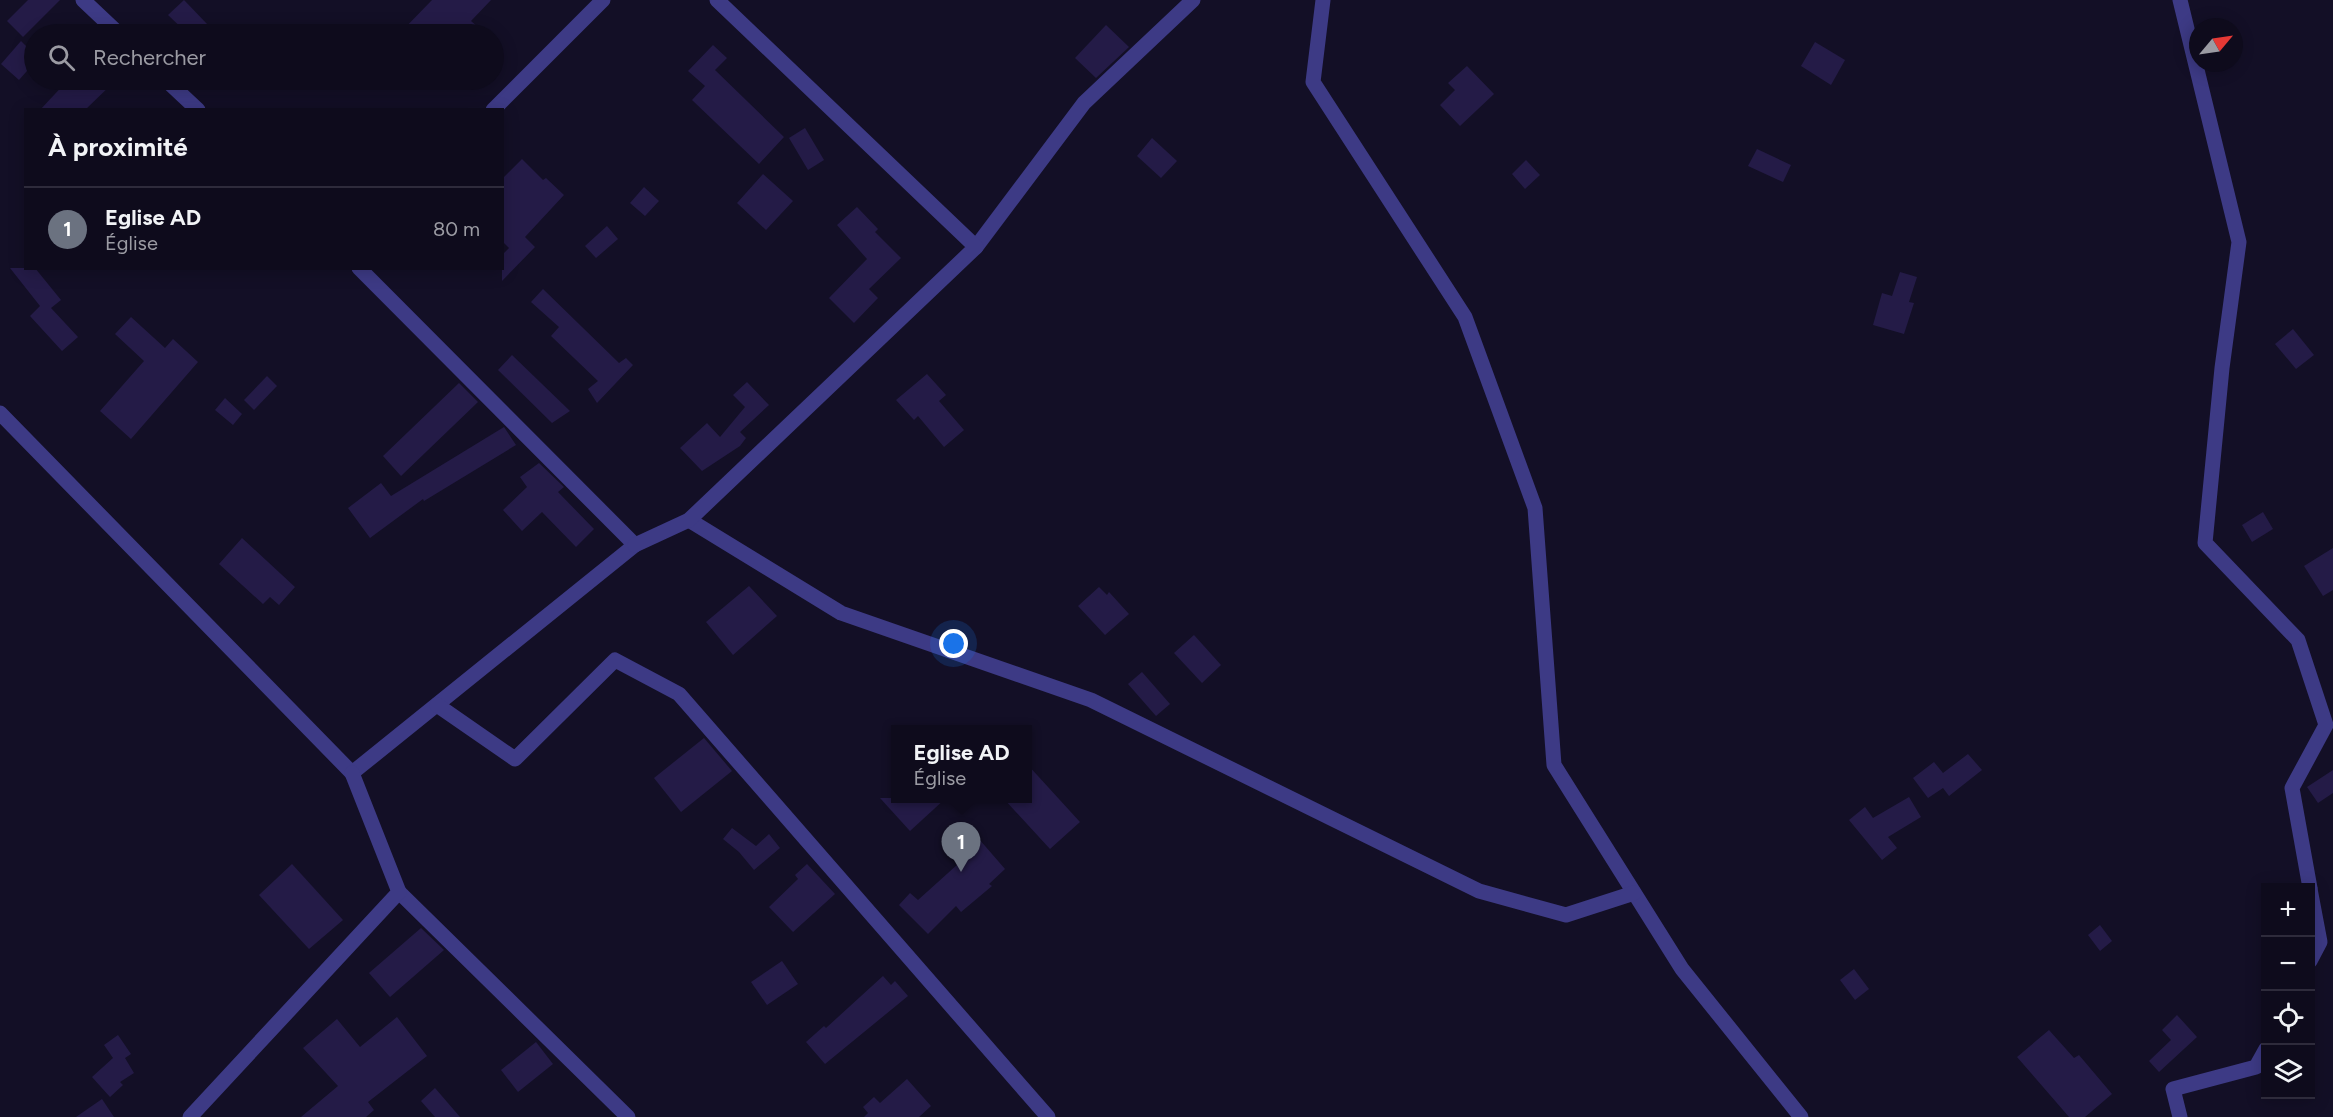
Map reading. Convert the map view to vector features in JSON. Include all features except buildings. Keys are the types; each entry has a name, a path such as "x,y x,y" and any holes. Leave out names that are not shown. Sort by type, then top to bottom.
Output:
{"street":[{"path":"83,0 108,24"},
{"path":"495,108 603,0"},
{"path":"717,0 976,247"},
{"path":"352,773 635,544 689,520 976,247 1083,103 1193,0"},
{"path":"1323,0 1313,82 1465,317 1535,508 1554,765 1682,969 1801,1117"},
{"path":"2180,0 2239,242 2222,368 2205,543 2298,640 2326,725 2292,788 2309,883"},
{"path":"177,90 196,108"},
{"path":"361,270 635,544"},
{"path":"0,413 352,773 399,892 628,1117"},
{"path":"689,520 841,613 1091,700 1479,891 1566,915 1635,893"},
{"path":"437,705 515,759 615,660 679,694 1048,1117"},
{"path":"189,1117 399,892"},
{"path":"2315,915 2320,942 2315,952"},
{"path":"2180,1117 2173,1089 2256,1067 2261,1056"}],"place":[{"name":"Eglise AD","path":"961,872"}]}
